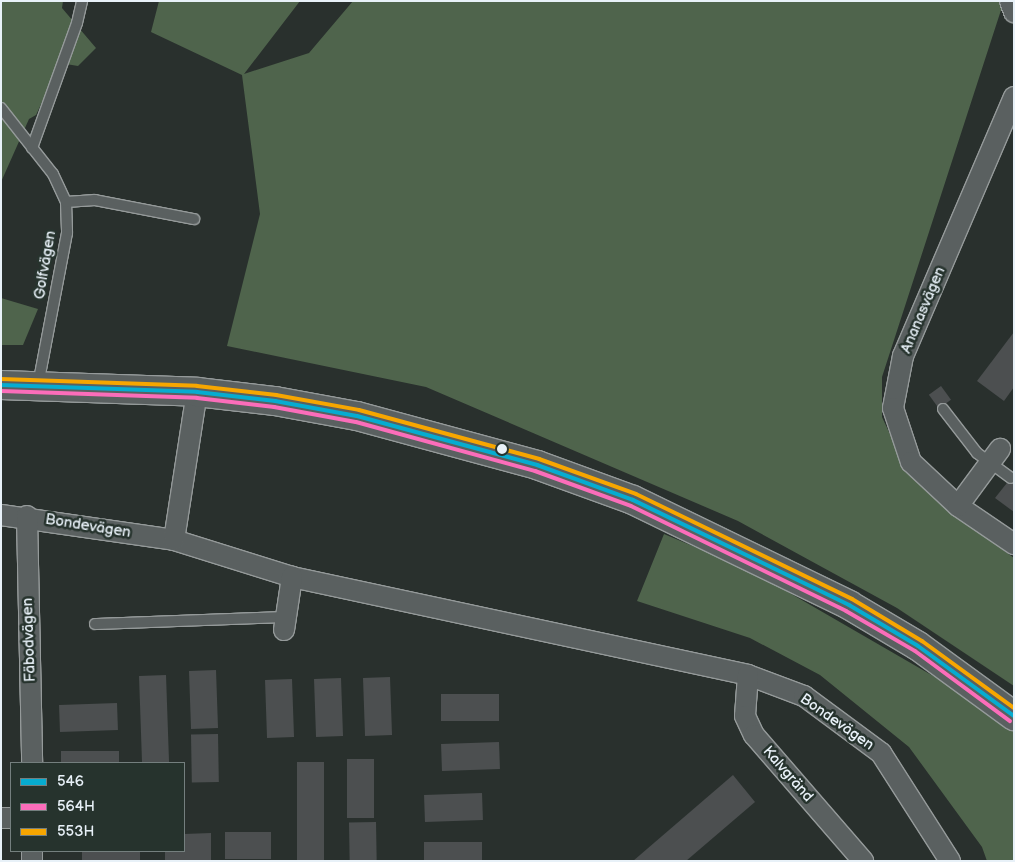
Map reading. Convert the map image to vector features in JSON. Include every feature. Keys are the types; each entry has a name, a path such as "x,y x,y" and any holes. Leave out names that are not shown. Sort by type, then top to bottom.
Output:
{"main road":[{"path":"1,385 197,392 357,416 536,465 616,494 744,551 849,605 1014,708"},
{"path":"956,673 1014,716"}],"street":[{"path":"1010,1 1014,12"},
{"name":"Ananasvägen","path":"1014,97 903,356 894,408 911,462 958,506 1014,544"},
{"path":"174,540 197,392"},
{"path":"958,506 996,456"},
{"name":"Bondevägen","path":"1,515 26,516 174,540 292,576 748,675 804,696 881,753 950,861"},
{"name":"Fäbodvägen","path":"26,516 32,762"},
{"path":"285,624 292,576"},
{"name":"Kalvgränd","path":"748,675 745,716 754,735 863,861"}],"lane":[{"path":"32,148 77,24 82,1"},
{"name":"Golfvägen","path":"1,108 54,174 66,202 67,233 38,386"},
{"path":"66,202 95,200 194,219"},
{"path":"943,409 977,453 996,456 1011,478"},
{"path":"95,624 285,624"}],"green space":[{"path":"1,1 63,1 62,8 96,48 78,66 60,63 36,115 29,119 1,182"},
{"path":"159,1 300,1 244,74 309,53 353,1 999,1 1002,7 882,377 882,417 902,460 949,510 1014,558 1014,686 897,608 738,521 426,387 227,346 260,214 242,75 151,32"},
{"path":"1,298 38,309 23,345 1,345"},
{"path":"664,534 750,570 947,684 1014,732 1014,861 987,861 982,847 909,747 820,675 750,638 637,601"}],"building":[{"path":"1014,332 1014,387 1004,401 977,381"},
{"path":"941,386 951,400 939,409 929,395"},
{"path":"1014,474 1014,512 995,498"},
{"path":"216,670 218,728 191,729 189,671"},
{"path":"166,675 169,762 142,762 139,676"},
{"path":"390,677 392,735 365,736 363,678"},
{"path":"341,678 343,736 316,737 314,679"},
{"path":"292,679 294,737 267,738 265,680"},
{"path":"441,694 499,694 499,721 441,721"},
{"path":"117,703 118,730 60,732 59,705"},
{"path":"191,734 218,734 219,782 192,782"},
{"path":"499,742 500,769 442,771 441,744"},
{"path":"61,751 119,751 119,762 61,762"},
{"path":"347,759 374,759 374,818 347,818"},
{"path":"297,762 324,762 324,861 297,861"},
{"path":"733,775 755,802 686,861 633,861"},
{"path":"482,793 483,820 425,822 424,795"},
{"path":"349,822 376,822 377,861 350,861"},
{"path":"225,832 271,832 271,859 225,859"},
{"path":"211,833 211,860 165,861 165,852 185,852 185,834"},
{"path":"424,842 482,842 482,861 424,861"},
{"path":"82,852 140,852 140,861 82,861"}],"transit line":[{"name":"553H","path":"1,379 197,386 276,395 359,410 539,459 636,494 852,599 922,641 1014,708"},
{"name":"546","path":"1,385 197,392 275,401 357,416 537,465 633,500 849,605 918,646 1014,716"},
{"name":"564H","path":"1,391 197,398 274,407 356,422 535,471 631,506 846,611 915,651 1010,721"}]}
